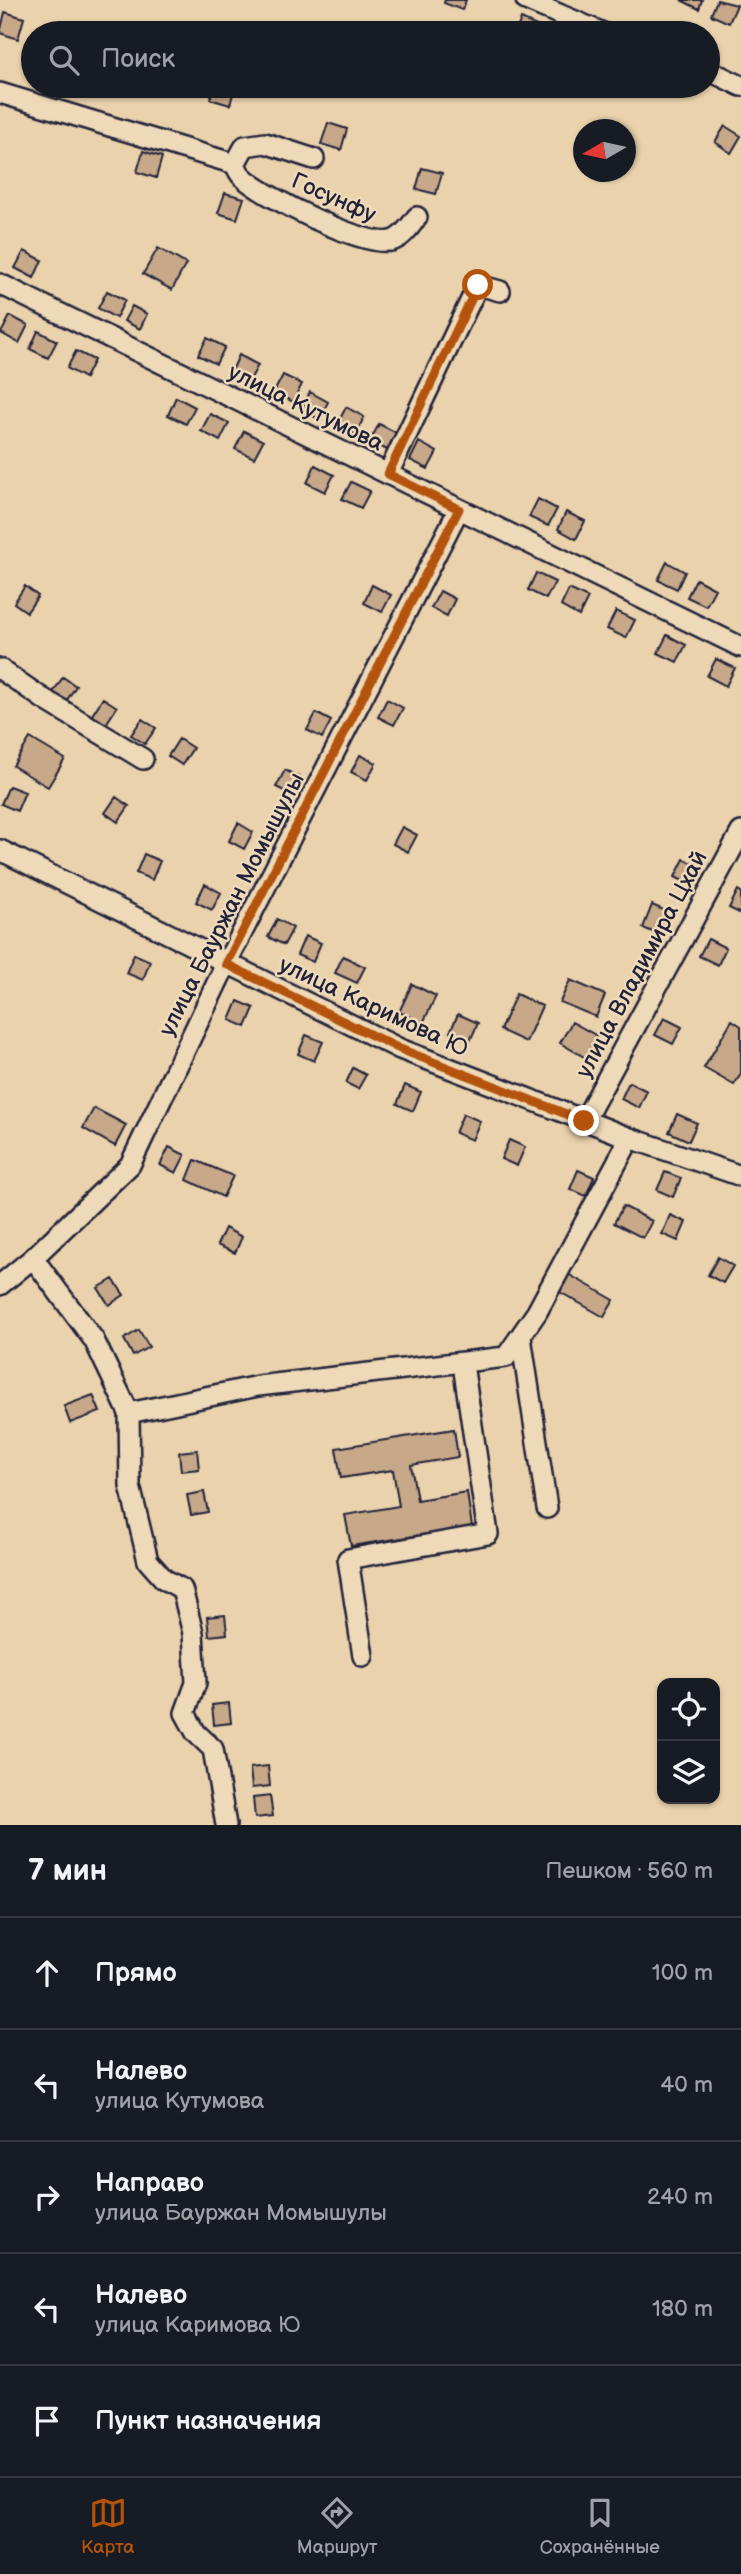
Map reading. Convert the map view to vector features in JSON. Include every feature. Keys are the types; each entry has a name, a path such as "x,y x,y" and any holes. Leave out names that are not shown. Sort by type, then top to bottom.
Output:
{"street":[{"path":"526,0 575,21"},
{"path":"720,76 741,86"},
{"name":"Госунфу","path":"0,93 234,164 242,177 295,211 373,242 393,241 407,230 417,217"},
{"name":"Госунфу","path":"234,164 245,146 265,143 314,159"},
{"name":"улица Кутумова","path":"0,284 741,648"},
{"path":"388,474 478,285 500,291"},
{"name":"улица Бауржан Момышулы","path":"0,1285 33,1258 130,1165 226,964 459,509"},
{"path":"0,669 42,698 143,759"},
{"name":"улица Владимира Цхай","path":"584,1121 741,832"},
{"name":"улица Каримова Ю","path":"0,850 400,1049 584,1121 741,1176"},
{"path":"129,1413 258,1386 506,1357 537,1312 630,1138"},
{"path":"33,1258 94,1340 129,1413 130,1486 148,1561 164,1579 182,1589 193,1633 196,1683 185,1713 195,1733 214,1749 226,1825"},
{"path":"521,1337 547,1508"},
{"path":"363,1656 348,1559 488,1534 463,1364"}],"building":[{"path":"445,0 466,0 462,10 444,3"},
{"path":"681,0 702,0 699,9"},
{"path":"717,0 737,5 729,23 711,15"},
{"path":"5,12 24,18 18,39 0,33"},
{"path":"210,98 232,98 230,105"},
{"path":"328,123 347,129 341,150 321,144"},
{"path":"725,126 741,136 731,153 715,142"},
{"path":"143,151 162,157 156,178 137,172"},
{"path":"422,168 442,173 436,194 416,189"},
{"path":"225,193 244,198 237,219 218,213"},
{"path":"158,248 186,264 172,290 143,274"},
{"path":"24,251 42,260 34,278 15,268"},
{"path":"107,291 125,300 116,318 98,308"},
{"path":"132,306 147,314 140,329 124,321"},
{"path":"10,316 28,325 19,343 1,333"},
{"path":"38,331 57,341 48,358 30,349"},
{"path":"207,338 225,347 216,364 198,355"},
{"path":"76,351 94,360 85,378 67,368"},
{"path":"239,355 258,365 249,382 231,373"},
{"path":"283,375 302,384 293,402 274,392"},
{"path":"310,392 328,402 319,419 301,410"},
{"path":"176,397 195,407 186,424 168,415"},
{"path":"346,407 364,417 356,434 337,425"},
{"path":"210,414 229,423 220,441 201,431"},
{"path":"379,424 397,433 389,451 370,441"},
{"path":"244,431 263,441 254,458 235,449"},
{"path":"419,442 437,452 428,469 410,460"},
{"path":"315,465 334,475 325,492 307,483"},
{"path":"351,482 370,491 361,508 342,499"},
{"path":"538,499 557,509 548,526 529,517"},
{"path":"566,512 585,521 576,539 558,529"},
{"path":"667,562 685,572 677,589 658,580"},
{"path":"536,573 555,582 546,599 528,590"},
{"path":"696,579 715,589 706,606 687,597"},
{"path":"372,585 391,595 382,612 364,603"},
{"path":"25,586 38,596 27,612 14,603"},
{"path":"569,589 588,598 579,616 561,606"},
{"path":"440,591 455,599 447,616 431,608"},
{"path":"616,611 635,620 626,638 607,629"},
{"path":"667,635 686,645 677,662 658,653"},
{"path":"716,659 735,668 726,686 707,676"},
{"path":"63,677 76,686 65,703 52,694"},
{"path":"103,698 117,707 106,724 92,715"},
{"path":"387,699 403,708 394,725 378,717"},
{"path":"316,713 331,721 322,738 307,730"},
{"path":"142,719 156,728 145,744 131,735"},
{"path":"30,738 65,759 48,787 13,766"},
{"path":"179,739 193,748 182,765 168,756"},
{"path":"360,755 376,763 367,780 351,772"},
{"path":"285,770 301,778 292,795 276,787"},
{"path":"9,786 25,792 17,811 1,804"},
{"path":"116,797 129,806 118,822 105,813"},
{"path":"238,823 253,832 244,849 229,841"},
{"path":"402,827 417,835 408,852 393,844"},
{"path":"144,854 160,861 152,880 136,873"},
{"path":"684,859 702,868 693,886 675,877"},
{"path":"205,884 221,893 212,910 196,902"},
{"path":"738,890 741,892 741,914 729,908"},
{"path":"652,905 666,911 657,934 643,928"},
{"path":"277,919 293,928 284,945 268,937"},
{"path":"305,936 321,943 313,962 297,955"},
{"path":"708,939 726,948 718,965 699,956"},
{"path":"134,954 150,961 143,980 126,973"},
{"path":"343,956 365,967 357,983 335,973"},
{"path":"570,980 605,995 596,1017 560,1002"},
{"path":"412,984 436,996 423,1023 399,1012"},
{"path":"516,994 542,1006 526,1042 500,1030"},
{"path":"238,1001 254,1008 246,1027 230,1020"},
{"path":"458,1014 478,1023 470,1041 450,1032"},
{"path":"664,1018 682,1027 673,1044 655,1035"},
{"path":"732,1020 741,1026 741,1074 734,1085 704,1068"},
{"path":"572,1022 597,1036 586,1058 560,1043"},
{"path":"306,1035 323,1042 314,1061 298,1054"},
{"path":"353,1068 366,1075 358,1089 346,1083"},
{"path":"629,1082 647,1091 639,1108 621,1099"},
{"path":"405,1085 421,1092 413,1111 397,1104"},
{"path":"94,1108 126,1125 115,1146 83,1128"},
{"path":"463,1114 480,1121 472,1140 455,1133"},
{"path":"677,1114 697,1123 689,1141 669,1132"},
{"path":"509,1140 525,1147 517,1166 501,1159"},
{"path":"169,1147 185,1155 176,1173 160,1165"},
{"path":"195,1160 233,1176 223,1197 187,1180"},
{"path":"578,1170 594,1177 586,1196 570,1189"},
{"path":"665,1172 681,1178 673,1197 657,1190"},
{"path":"623,1206 652,1221 643,1238 614,1223"},
{"path":"670,1215 686,1222 678,1241 662,1234"},
{"path":"225,1228 242,1237 235,1253 217,1245"},
{"path":"718,1257 733,1266 723,1283 708,1275"},
{"path":"568,1274 614,1300 604,1317 558,1291"},
{"path":"113,1279 124,1295 109,1305 98,1288"},
{"path":"139,1330 149,1347 133,1356 124,1339"},
{"path":"93,1395 100,1412 70,1423 64,1406"},
{"path":"454,1429 458,1457 411,1465 417,1500 467,1492 472,1527 351,1546 345,1515 399,1506 393,1470 341,1478 336,1448"},
{"path":"197,1450 199,1469 181,1471 179,1452"},
{"path":"204,1492 208,1512 191,1515 187,1495"},
{"path":"225,1615 227,1634 209,1636 207,1617"},
{"path":"229,1703 231,1723 214,1725 212,1705"},
{"path":"268,1766 270,1786 252,1788 250,1768"},
{"path":"270,1796 273,1816 255,1818 253,1798"}],"route":[{"path":"478,285 388,474 459,509 226,964 400,1049 584,1121"}]}
